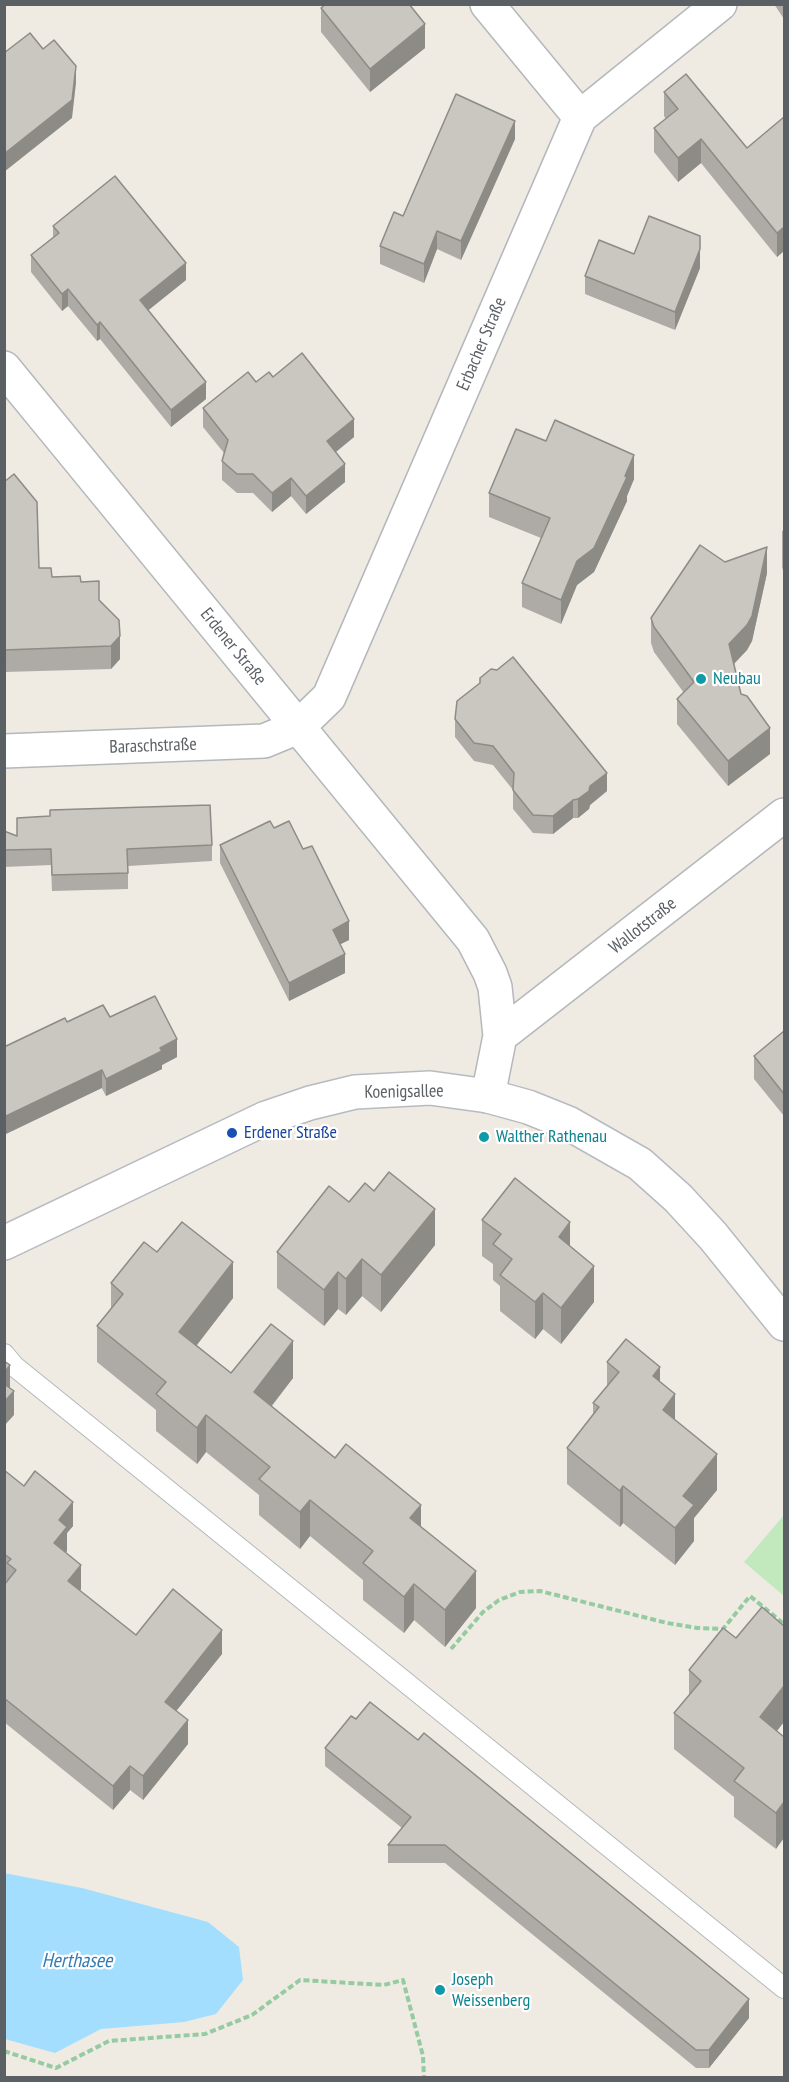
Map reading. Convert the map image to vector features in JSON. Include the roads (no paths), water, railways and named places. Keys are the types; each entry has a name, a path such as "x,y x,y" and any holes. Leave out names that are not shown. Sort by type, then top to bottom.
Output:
{"street":[{"path":"487,4 580,117"},
{"name":"Erbacher Straße","path":"298,727 328,697 342,668 580,117 720,4"},
{"name":"Erdener Straße","path":"4,368 473,940 495,987 500,1036 488,1096"},
{"name":"Baraschstraße","path":"4,751 264,741 298,727"},
{"name":"Wallotstraße","path":"500,1036 784,815"},
{"name":"Koenigsallee","path":"4,1243 266,1118 310,1103 355,1092 430,1088 488,1096 528,1107 568,1122 640,1164 678,1198 713,1236 784,1324"}],"lane":[{"path":"4,1354 14,1366 784,1988"}],"water":[{"name":"Herthasee","path":"4,1873 82,1888 208,1922 239,1947 243,1980 216,2014 184,2022 101,2029 55,2053 5,2039"}],"place":[{"name":"Neubau","path":"701,679"},
{"name":"Erdener Straße","path":"232,1133"},
{"name":"Walther Rathenau","path":"484,1137"},
{"name":"Joseph Weissenberg","path":"440,1990"}]}
